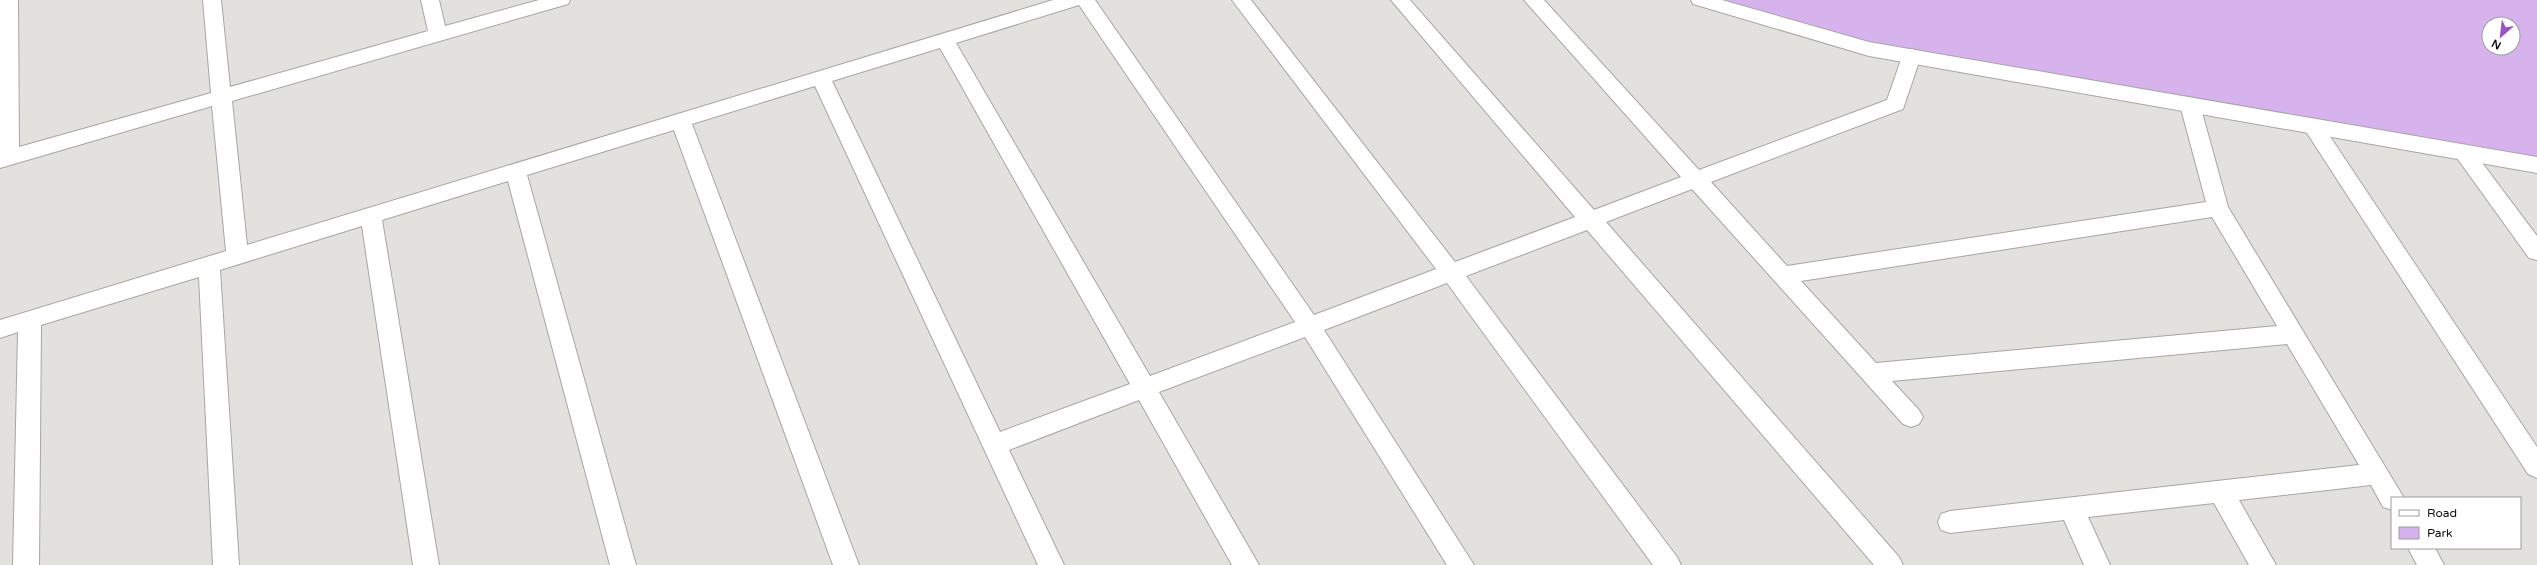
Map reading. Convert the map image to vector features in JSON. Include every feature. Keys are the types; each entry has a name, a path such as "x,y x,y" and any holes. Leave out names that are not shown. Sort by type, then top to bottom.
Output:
{"street":[{"path":"9,0 4,159 561,0"},
{"path":"212,0 237,257"},
{"path":"430,0 438,35"},
{"path":"0,329 1074,0"},
{"path":"1085,0 1309,325 1461,565"},
{"path":"1241,0 1451,272 1668,565"},
{"path":"1400,0 1890,565"},
{"path":"1533,0 1911,417"},
{"path":"1700,0 1869,49 2314,128 2537,165"},
{"path":"945,40 1246,565"},
{"path":"994,445 1896,104 1911,56"},
{"path":"821,78 1051,565"},
{"path":"2190,105 2218,208 2391,497"},
{"path":"681,121 846,565"},
{"path":"2314,128 2537,468"},
{"path":"2464,153 2537,252"},
{"path":"516,171 623,565"},
{"path":"1782,275 2218,208"},
{"path":"371,216 426,565"},
{"path":"209,265 226,565"},
{"path":"26,565 30,320"},
{"path":"1871,373 2293,334"},
{"path":"1950,522 2377,474"},
{"path":"2221,492 2263,565"},
{"path":"2070,508 2097,565"},
{"path":"2422,549 2431,565"}],"green space":[{"path":"1701,0 2537,0 2537,165 1867,48"}]}
